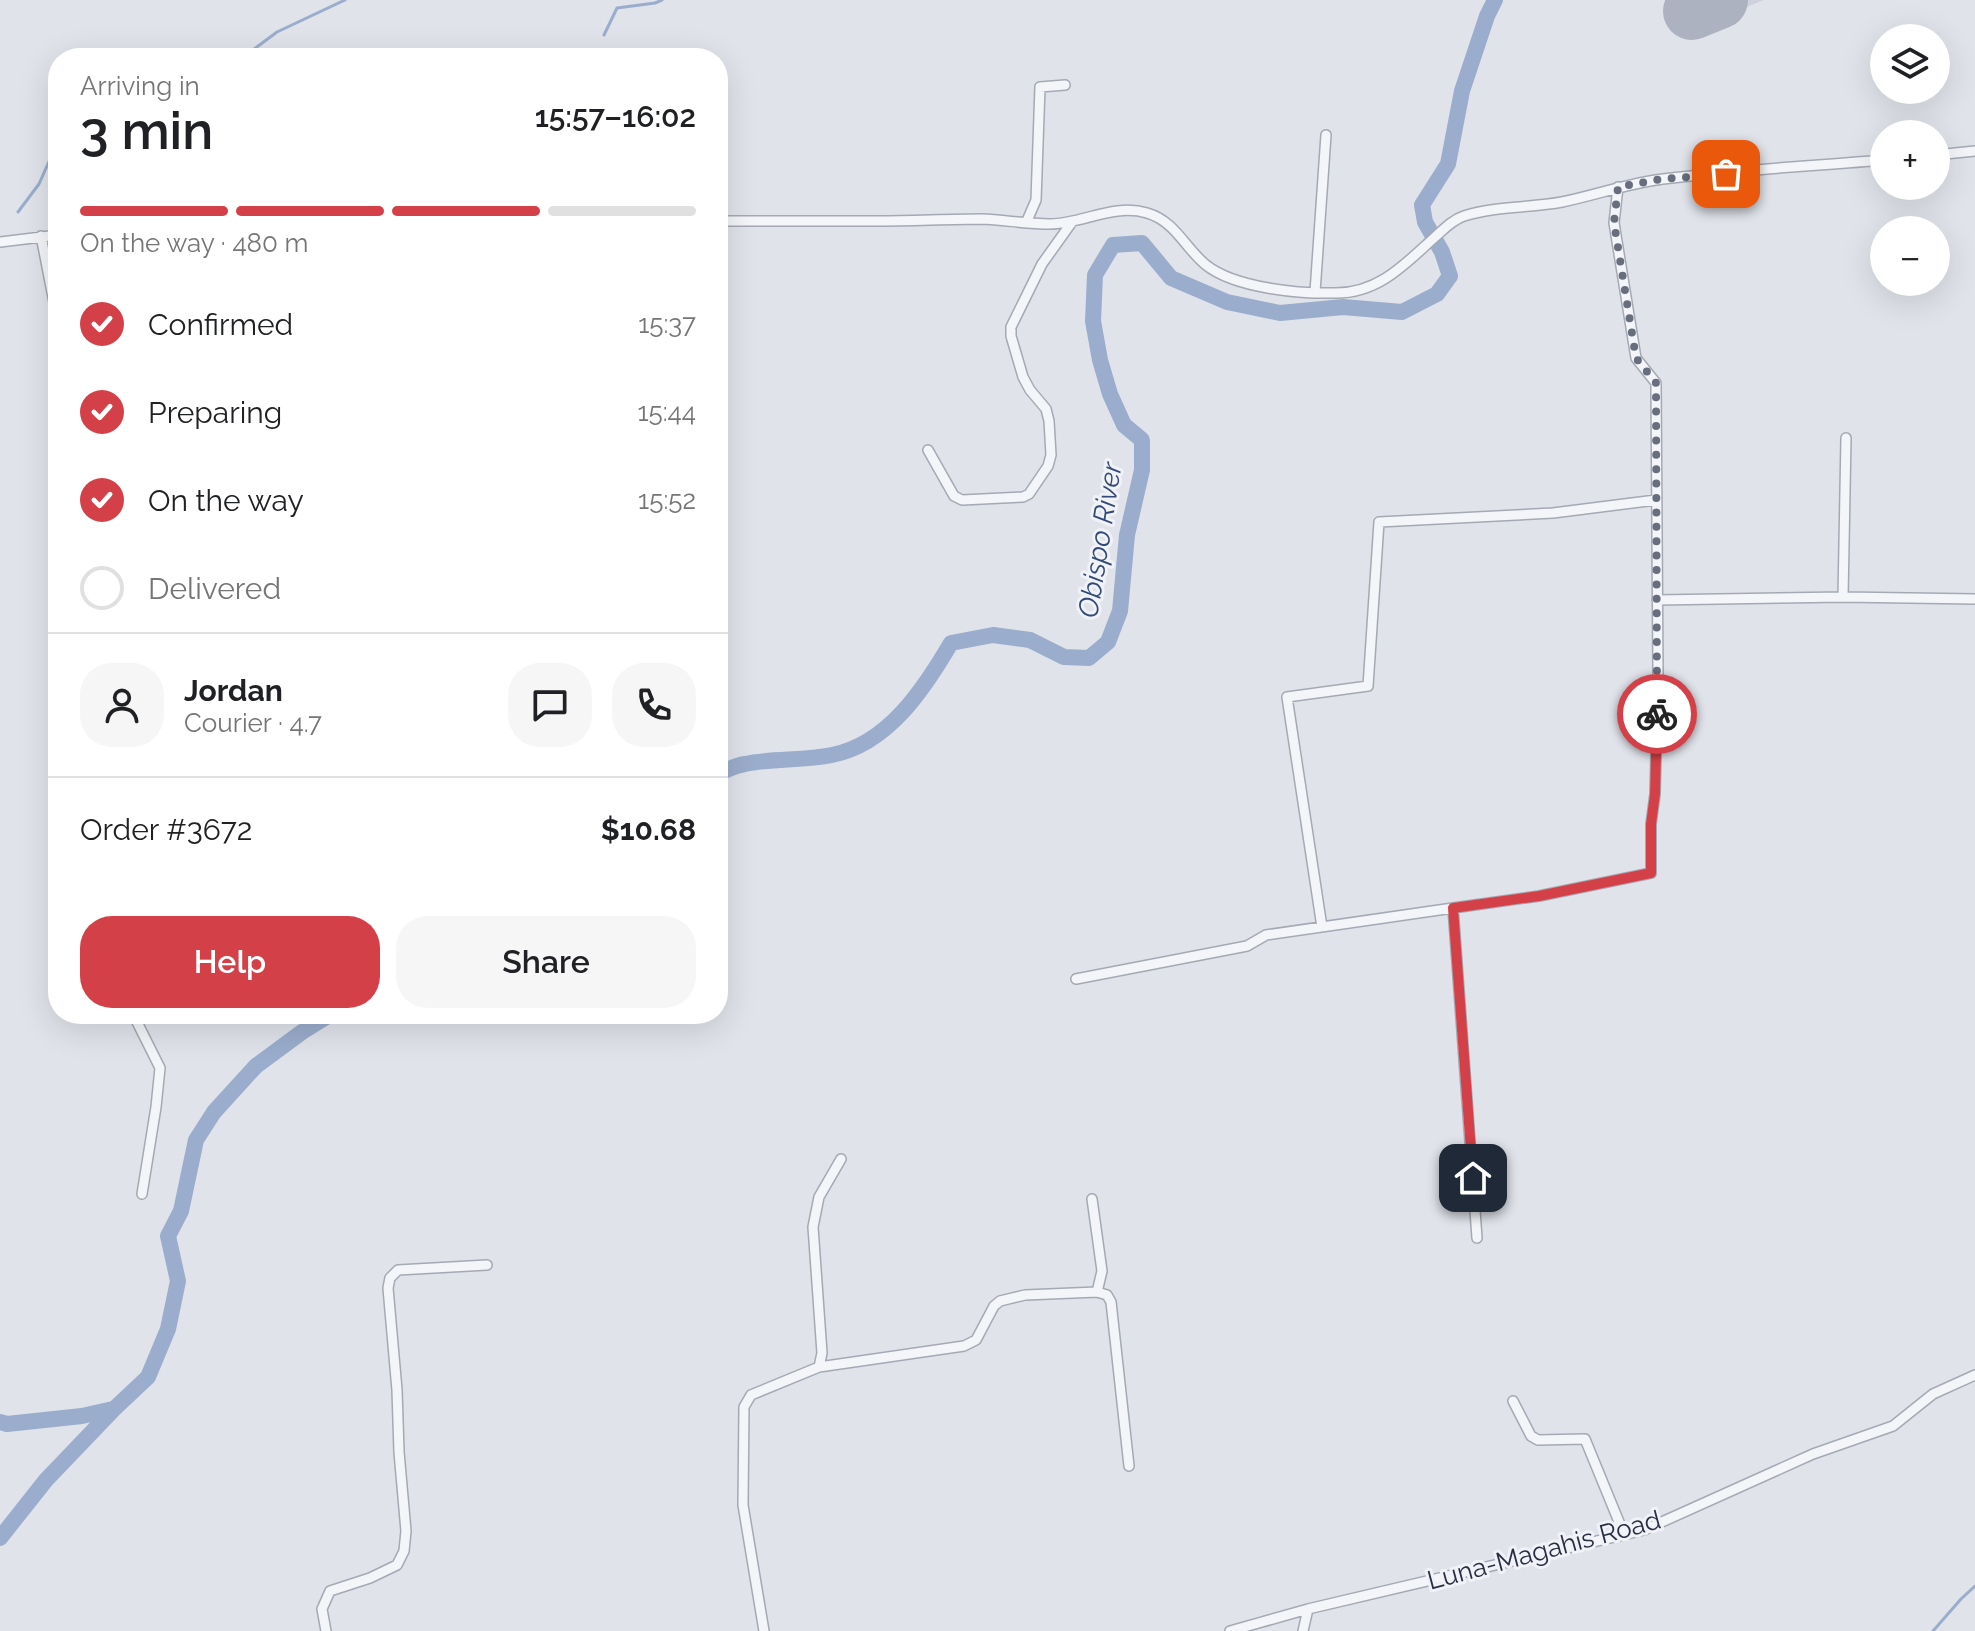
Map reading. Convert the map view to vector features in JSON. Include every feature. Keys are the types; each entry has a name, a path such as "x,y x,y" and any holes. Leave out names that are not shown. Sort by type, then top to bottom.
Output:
{"street":[{"path":"1026,223 1036,200 1040,87 1065,85"},
{"path":"1315,292 1326,135"},
{"path":"1950,154 1975,151"},
{"path":"728,221 985,219 1054,224 1101,214 1135,211 1148,213 1178,232 1205,264 1225,277 1242,283 1338,293 1378,284 1397,272 1449,225 1480,212 1559,202 1662,179 1870,161"},
{"path":"1076,979 1247,946 1266,935 1539,896 1651,873 1658,673 1656,383 1636,358 1614,223 1618,187"},
{"path":"928,450 954,496 962,500 1023,497 1029,494 1048,466 1051,455 1046,409 1023,377 1011,327 1042,264 1072,222"},
{"path":"41,236 48,272"},
{"path":"0,242 48,236"},
{"path":"1843,597 1846,438"},
{"path":"1322,927 1287,697 1368,686 1379,522 1553,513 1656,500"},
{"path":"1657,600 1843,597 1975,599"},
{"path":"1453,908 1477,1238"},
{"path":"138,1024 160,1068 142,1194"},
{"path":"819,1367 822,1353 813,1227 819,1197 841,1159"},
{"path":"1092,1199 1102,1271 1097,1292"},
{"path":"326,1631 322,1609 330,1591 397,1565 404,1551 406,1531 388,1288 390,1278 398,1270 487,1265"},
{"path":"764,1631 743,1505 744,1407 751,1395 819,1367 964,1346 976,1340 994,1306 1000,1301 1025,1295 1097,1292 1107,1295 1111,1302 1129,1466"},
{"name":"Luna-Magahis Road","path":"1230,1631 1308,1609 1644,1530 1813,1454 1893,1426 1933,1394 1975,1375"},
{"path":"1513,1401 1531,1436 1538,1440 1585,1439 1624,1534"},
{"path":"1303,1631 1308,1609"}],"shaded area":[{"path":"1666,0 1764,0 1679,34"}],"waterway":[{"path":"255,48 277,32 345,0"},
{"path":"604,35 617,8 662,0"},
{"name":"Obispo River","path":"728,770 766,761 832,755 870,739 887,727 916,696 951,643 993,635 1030,640 1064,657 1089,658 1108,642 1120,611 1127,535 1142,470 1142,440 1124,425 1110,394 1093,321 1095,275 1113,245 1142,243 1171,278 1227,302 1280,313 1343,307 1402,312 1437,294 1450,276 1442,252 1425,222 1422,205 1448,164 1462,91 1495,0"},
{"path":"18,212 39,184 48,164"},
{"name":"Obispo River","path":"0,1538 46,1480 148,1377 168,1329 178,1281 168,1236 181,1211 196,1140 214,1112 256,1066 315,1024"},
{"path":"0,1422 7,1424 82,1416 113,1409"},
{"path":"1933,1631 1975,1586"}],"runway":[{"path":"1692,11 1719,0"}],"way so far":[{"path":"1657,714 1656,383 1636,358 1614,223 1618,187 1662,179 1726,174"}],"route":[{"path":"1473,1178 1453,908 1539,896 1651,873 1657,714"}]}
